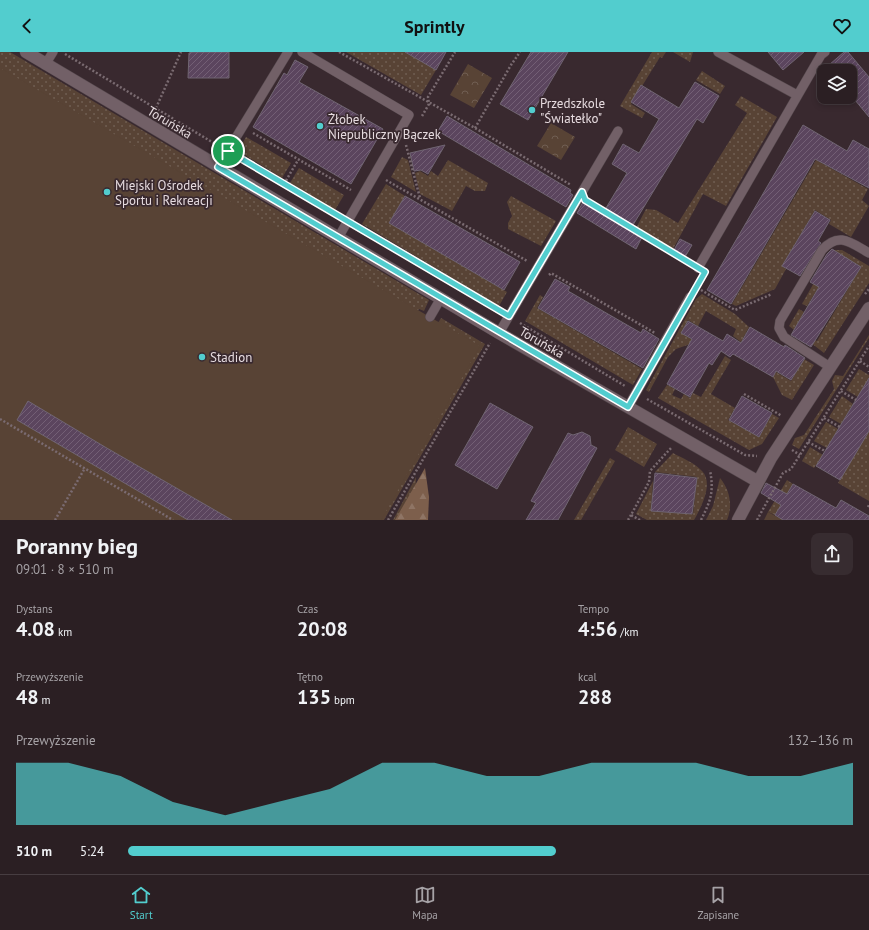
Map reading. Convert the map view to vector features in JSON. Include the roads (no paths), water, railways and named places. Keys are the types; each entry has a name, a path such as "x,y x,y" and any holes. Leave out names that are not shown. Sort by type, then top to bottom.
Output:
{"street":[{"name":"Toruńska","path":"26,52 45,65 441,298 495,337 628,407 757,481"},
{"path":"738,520 757,481 869,308"}],"lane":[{"path":"45,65 53,52"},
{"path":"218,167 288,52"},
{"path":"302,52 409,115 338,238"},
{"path":"718,52 797,95"},
{"path":"698,268 797,95 825,52"},
{"path":"495,337 509,316 618,131"},
{"path":"830,367 784,337 779,328 780,321 822,250 830,242 841,239 850,242 869,253"},
{"path":"628,407 690,297"},
{"path":"430,317 441,298"}],"place":[{"name":"Przedszkole \"Światełko\"","path":"532,110"},
{"name":"Żłobek Niepubliczny Bączek","path":"320,126"},
{"name":"Miejski Ośrodek Sportu i Rekreacji","path":"107,192"},
{"name":"Stadion","path":"202,357"}]}
